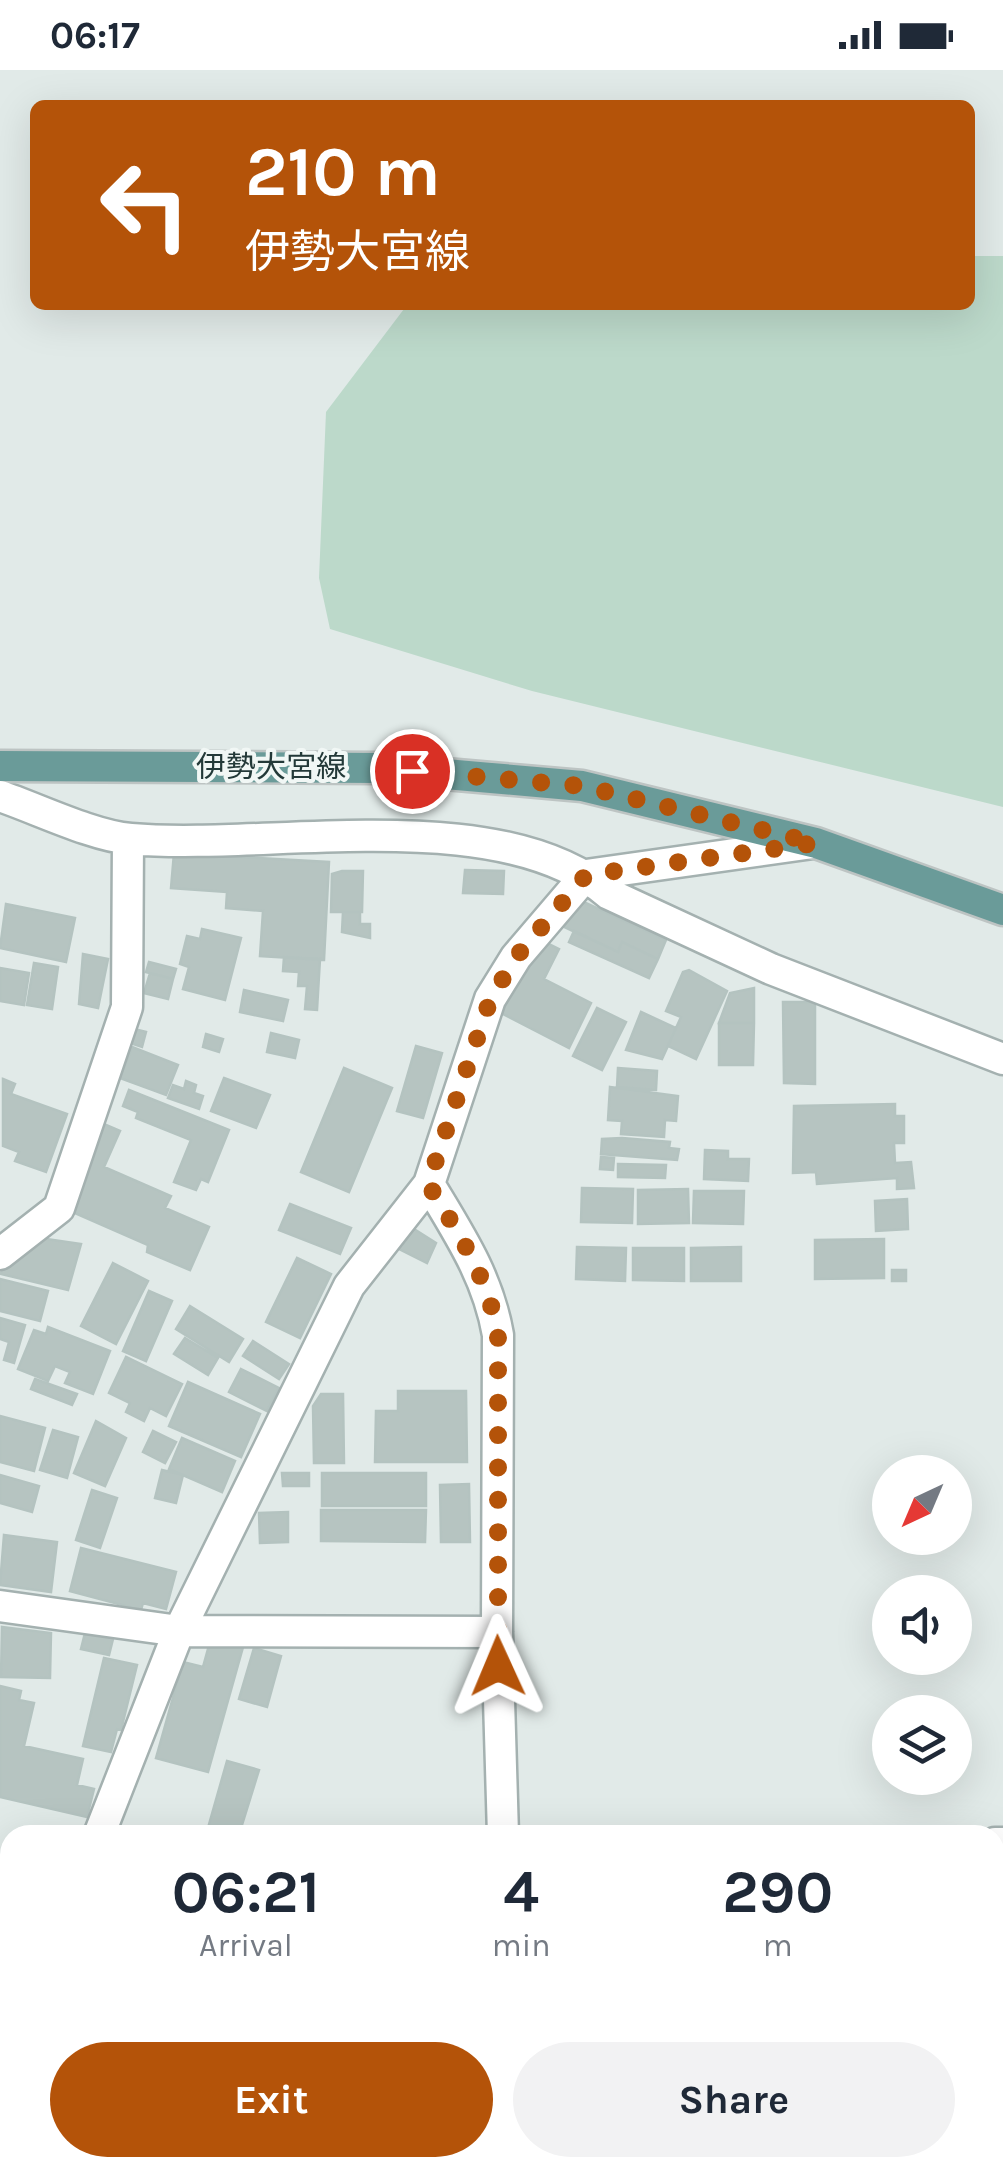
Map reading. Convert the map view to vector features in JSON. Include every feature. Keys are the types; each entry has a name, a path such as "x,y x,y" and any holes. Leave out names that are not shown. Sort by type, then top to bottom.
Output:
{"main road":[{"name":"伊勢大宮線","path":"0,766 377,768 582,786 816,843 1003,910"}],"street":[{"path":"0,796 128,839 377,836 517,847 586,875 609,894 771,969 1003,1059"},
{"path":"0,1254 59,1208 127,1007 128,839"},
{"path":"102,1825 179,1631 349,1286 428,1184 490,1000 516,957 586,875 816,843"},
{"path":"428,1184 478,1266 492,1298 498,1335 497,1632 503,1825"},
{"path":"0,1606 179,1631 497,1632"}],"green space":[{"path":"975,256 1003,256 1003,807 532,691 330,629 319,578 326,412 403,310 975,310"}],"building":[{"path":"174,853 329,862 324,960 260,956 263,911 226,908 227,892 171,888"},
{"path":"465,870 504,871 503,894 463,893"},
{"path":"363,871 362,912 331,912 332,874"},
{"path":"577,899 666,940 658,959 622,942 618,952 564,927"},
{"path":"6,904 75,918 66,962 0,948"},
{"path":"343,912 360,912 360,924 370,924 370,938 342,932"},
{"path":"202,929 241,938 225,1000 183,989 189,967 180,964 187,936 200,939"},
{"path":"574,931 618,952 622,942 658,959 649,978 569,942"},
{"path":"539,939 559,949 544,979 591,1003 569,1048 501,1013"},
{"path":"83,954 108,959 98,1008 79,1004"},
{"path":"284,957 320,959 317,1010 305,1009 307,986 298,986 299,972 283,971"},
{"path":"149,962 176,969 173,979 146,972"},
{"path":"34,963 58,967 52,1009 27,1005"},
{"path":"0,968 29,973 24,1005 0,1001"},
{"path":"689,970 727,991 696,1059 668,1046 681,1017 666,1011 683,972"},
{"path":"150,973 173,979 168,999 144,993"},
{"path":"754,988 754,1023 719,1023 730,993"},
{"path":"244,990 288,1000 283,1021 240,1012"},
{"path":"783,1002 815,1002 815,1084 784,1083"},
{"path":"597,1008 626,1022 602,1070 573,1056"},
{"path":"641,1012 676,1028 662,1059 626,1050"},
{"path":"719,1023 754,1023 753,1065 719,1065"},
{"path":"134,1029 146,1032 142,1047 130,1043"},
{"path":"271,1033 299,1040 295,1058 267,1052"},
{"path":"206,1034 223,1039 219,1052 203,1047"},
{"path":"416,1046 442,1053 423,1118 397,1111"},
{"path":"132,1047 178,1065 166,1095 120,1078"},
{"path":"344,1068 392,1088 349,1192 301,1172"},
{"path":"618,1068 657,1071 656,1090 617,1087"},
{"path":"224,1078 270,1095 256,1128 211,1111"},
{"path":"3,1079 15,1084 11,1094 67,1114 46,1172 15,1161 19,1152 3,1146"},
{"path":"186,1081 196,1085 194,1093 203,1096 199,1109 168,1098 173,1085 184,1089"},
{"path":"610,1087 678,1096 676,1121 665,1120 664,1137 621,1134 622,1121 608,1120"},
{"path":"129,1090 229,1130 208,1182 201,1179 196,1190 174,1182 191,1140 136,1118 138,1112 123,1106"},
{"path":"895,1104 895,1116 904,1116 904,1143 894,1143 895,1163 911,1162 914,1188 897,1189 897,1178 817,1184 816,1172 793,1173 794,1106"},
{"path":"99,1122 120,1131 104,1167 171,1196 165,1208 209,1227 190,1270 147,1252 148,1245 68,1210"},
{"path":"602,1139 670,1142 669,1148 679,1149 677,1160 601,1154"},
{"path":"705,1150 728,1151 728,1159 749,1159 748,1181 704,1179"},
{"path":"601,1157 614,1158 613,1170 600,1169"},
{"path":"618,1164 666,1165 665,1178 618,1177"},
{"path":"582,1188 633,1189 632,1223 581,1222"},
{"path":"688,1189 689,1223 638,1224 638,1190"},
{"path":"694,1191 744,1191 743,1224 693,1223"},
{"path":"907,1199 908,1229 876,1231 875,1201"},
{"path":"290,1204 351,1228 340,1254 279,1230"},
{"path":"403,1222 436,1243 427,1263 391,1245"},
{"path":"26,1236 81,1244 68,1290 1,1274 4,1258"},
{"path":"884,1239 884,1278 815,1279 815,1240"},
{"path":"577,1247 626,1248 625,1281 576,1279"},
{"path":"741,1247 741,1281 691,1281 691,1248"},
{"path":"633,1248 684,1248 684,1281 633,1280"},
{"path":"297,1258 331,1274 300,1338 266,1322"},
{"path":"113,1263 148,1281 116,1344 81,1326"},
{"path":"892,1270 906,1270 906,1281 892,1281"},
{"path":"0,1279 48,1291 40,1321 0,1311"},
{"path":"149,1291 172,1301 146,1361 123,1351"},
{"path":"190,1306 243,1339 229,1362 176,1329"},
{"path":"0,1318 25,1325 14,1363 4,1360 9,1342 0,1339"},
{"path":"48,1327 110,1351 93,1394 65,1383 70,1372 55,1366 48,1381 18,1369 34,1330 46,1334"},
{"path":"185,1338 218,1358 208,1375 174,1354"},
{"path":"253,1341 289,1364 279,1379 243,1356"},
{"path":"126,1357 182,1384 166,1416 150,1408 144,1421 126,1412 130,1403 109,1393"},
{"path":"241,1369 279,1388 267,1411 229,1392"},
{"path":"35,1379 77,1394 72,1405 31,1389"},
{"path":"188,1382 260,1414 241,1457 169,1426"},
{"path":"398,1391 466,1391 467,1462 375,1462 376,1411 398,1411"},
{"path":"321,1394 343,1394 344,1463 314,1463 313,1406"},
{"path":"0,1416 45,1428 34,1471 0,1462"},
{"path":"96,1421 126,1438 105,1486 74,1473"},
{"path":"53,1430 78,1437 67,1478 40,1470"},
{"path":"153,1431 176,1442 165,1463 143,1452"},
{"path":"182,1438 235,1461 222,1492 169,1469"},
{"path":"162,1470 183,1475 176,1503 155,1498"},
{"path":"282,1473 309,1473 309,1486 283,1486"},
{"path":"322,1473 426,1473 426,1506 322,1506"},
{"path":"0,1475 39,1486 32,1512 0,1503"},
{"path":"469,1484 470,1542 441,1542 440,1485"},
{"path":"92,1490 117,1498 100,1548 76,1540"},
{"path":"321,1510 426,1510 425,1542 321,1541"},
{"path":"288,1512 288,1542 260,1543 259,1513"},
{"path":"4,1535 57,1542 51,1592 0,1585"},
{"path":"81,1548 176,1572 166,1609 143,1603 141,1610 70,1591"},
{"path":"2,1627 51,1633 50,1678 1,1677"},
{"path":"86,1629 114,1635 109,1655 81,1649"},
{"path":"211,1638 243,1647 208,1772 156,1758 183,1662 203,1667"},
{"path":"254,1648 281,1656 267,1707 239,1699"},
{"path":"104,1658 137,1665 121,1730 117,1729 111,1752 83,1746"},
{"path":"0,1686 21,1691 19,1700 34,1703 24,1746 83,1759 77,1785 94,1789 87,1817 0,1797"},
{"path":"227,1761 259,1770 242,1825 209,1825"}],"route":[{"path":"412,771 582,786 816,843 586,875 516,957 490,1000 428,1184 478,1266 492,1298 498,1335 498,1666"}]}
